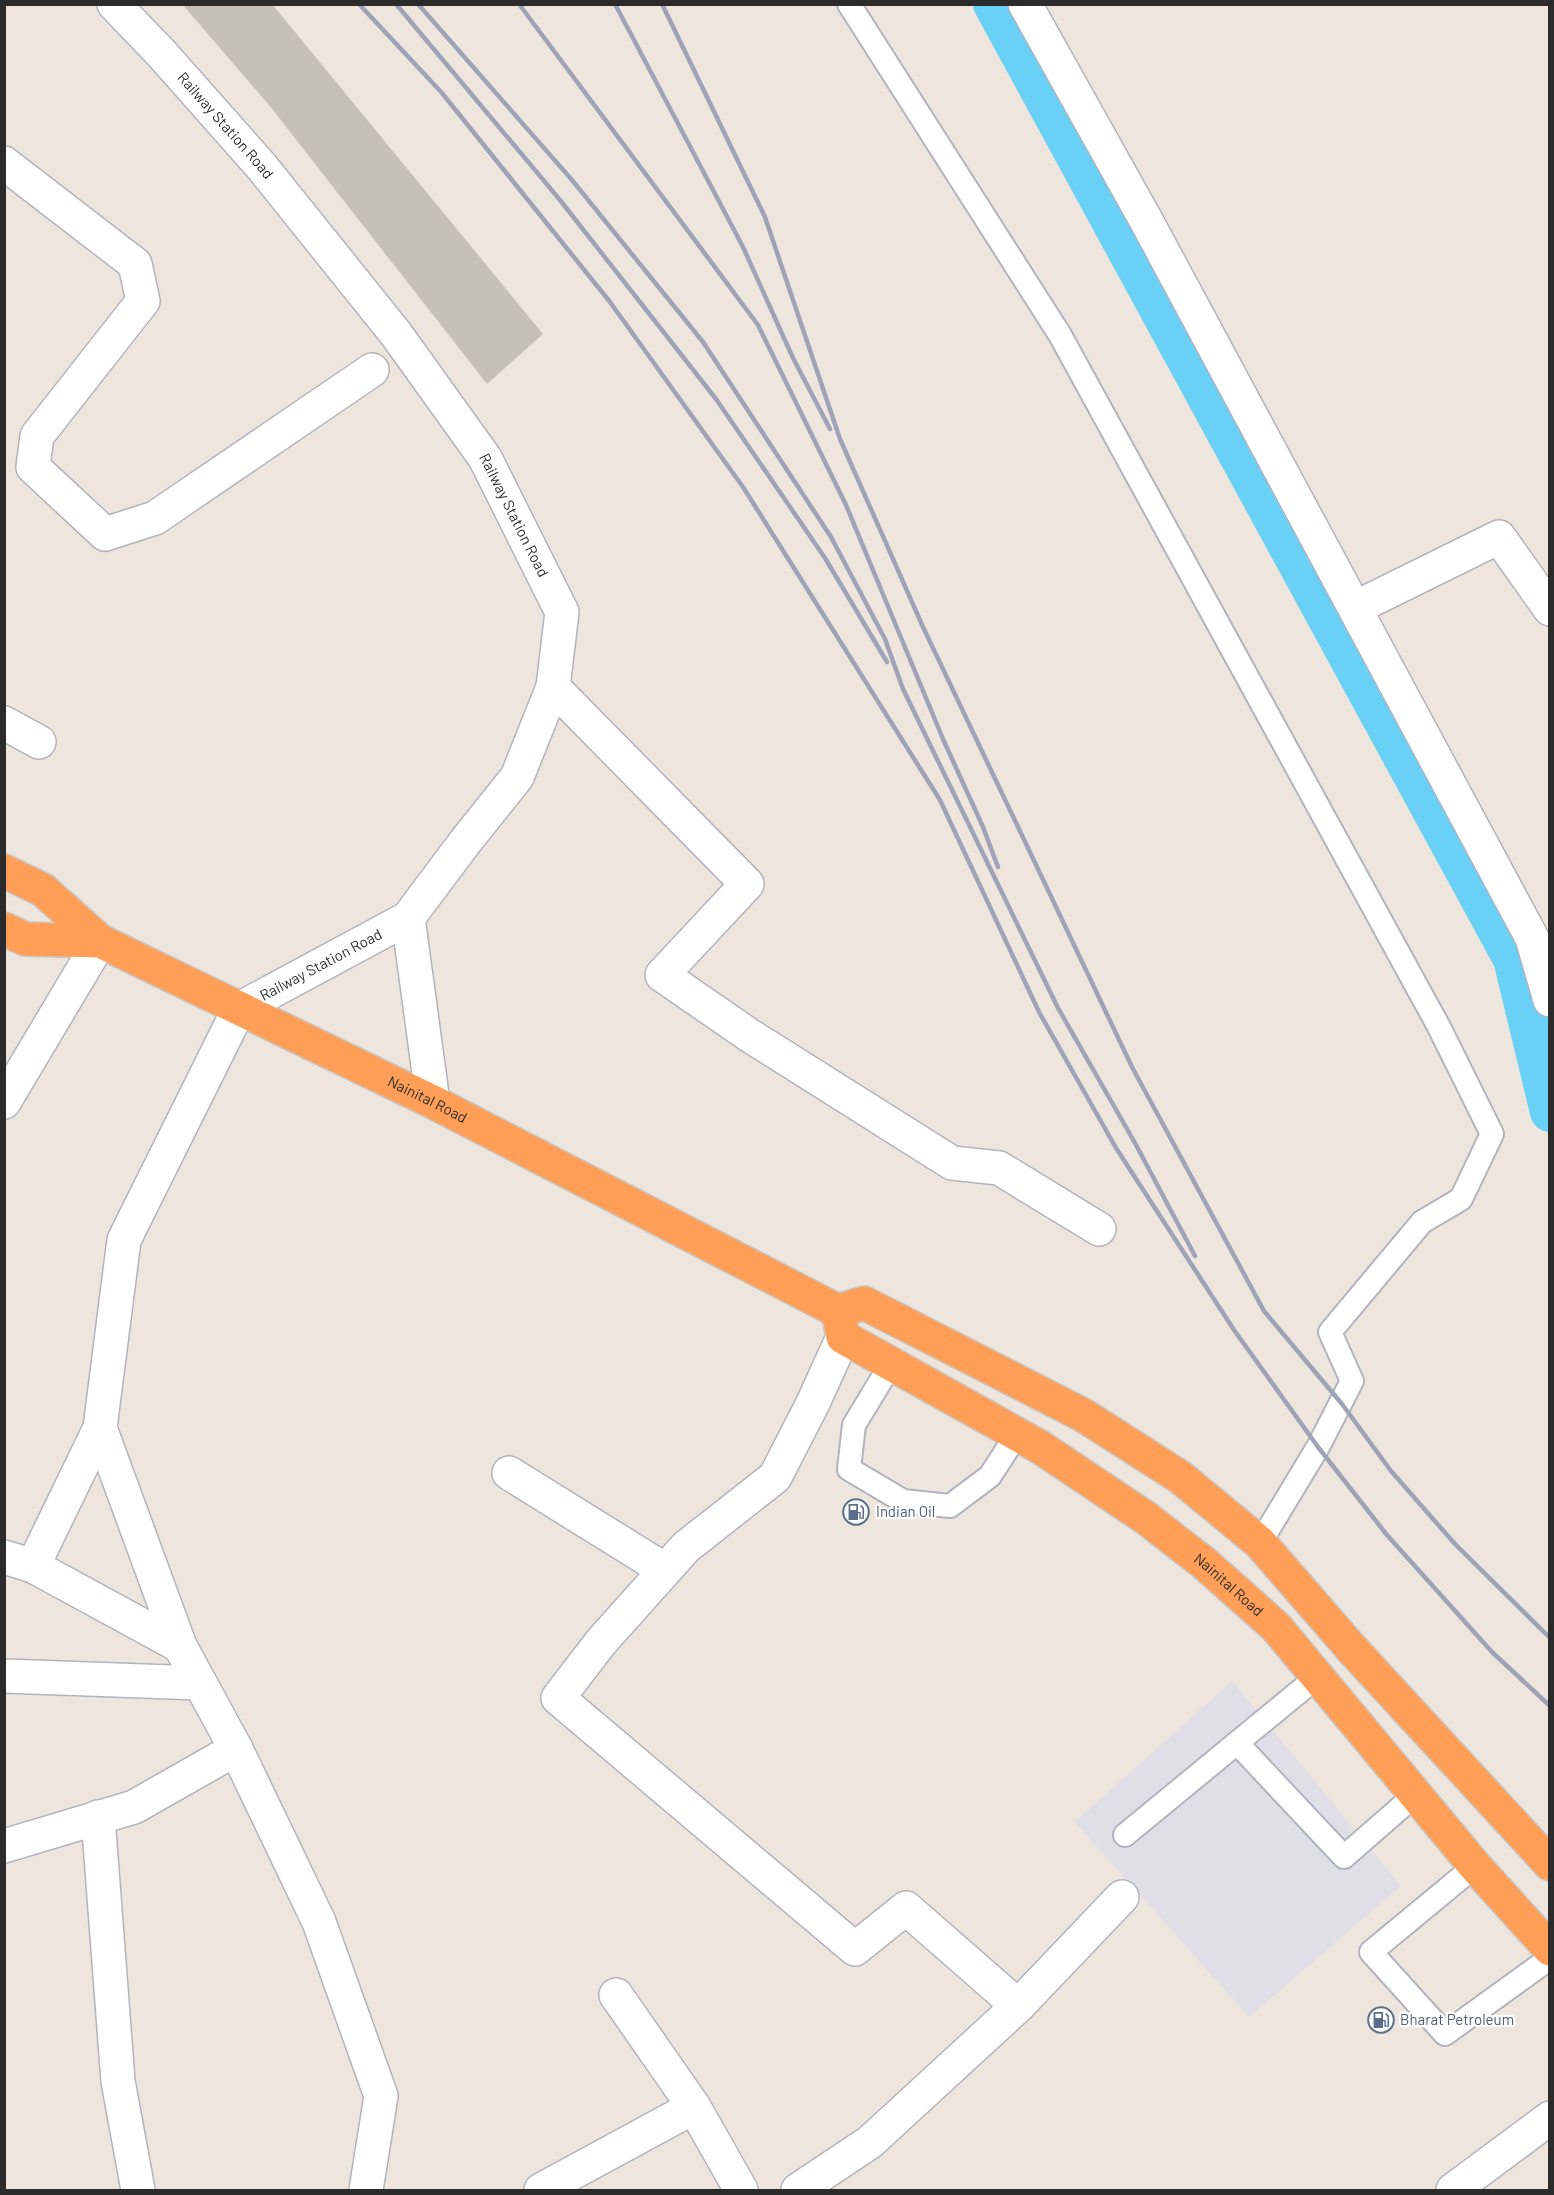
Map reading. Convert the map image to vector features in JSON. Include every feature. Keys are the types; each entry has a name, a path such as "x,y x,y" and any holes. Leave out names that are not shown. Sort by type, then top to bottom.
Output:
{"highway":[{"path":"4,871 44,890 100,941"},
{"name":"Nainital Road","path":"4,929 25,939 100,941 433,1102 840,1324 891,1364 1040,1447 1146,1518 1204,1563 1276,1627 1475,1866 1550,1949"},
{"path":"840,1324 864,1303 1083,1416 1180,1477 1260,1543 1351,1648 1550,1864"},
{"path":"1017,1434 1040,1393"},
{"path":"1317,1677 1351,1648"}],"street":[{"name":"Railway Station Road","path":"114,4 162,54 262,167 396,334 485,458 562,612 553,687 517,777 408,918 239,1010"},
{"path":"1025,4 1148,222 1532,938 1550,1000"},
{"path":"4,163 135,264 143,301 37,436 33,467 105,534 155,518 372,370"},
{"path":"1355,608 1499,537 1550,609"},
{"path":"553,687 747,884 662,975 749,1035 952,1163 999,1168 1099,1230"},
{"path":"4,723 39,742"},
{"path":"408,918 433,1102"},
{"path":"4,1102 100,941"},
{"path":"180,1646 19,1561 100,1428 124,1240 239,1010"},
{"path":"840,1324 813,1403 775,1477 686,1547 601,1642 558,1698 855,1949 906,1908 1018,2006"},
{"path":"100,1428 180,1646 236,1749 319,1922 381,2096 366,2190"},
{"path":"509,1473 665,1570"},
{"path":"4,1676 200,1683"},
{"path":"4,1846 134,1807 236,1749"},
{"path":"98,1817 118,2081 138,2190"},
{"path":"798,2190 870,2142 1018,2006 1122,1897"},
{"path":"616,1995 694,2107 741,2190"},
{"path":"545,2189 694,2107"},
{"path":"1453,2190 1550,2118"}],"lane":[{"path":"849,4 1060,335 1439,1027 1491,1134 1461,1199 1422,1222 1330,1332 1352,1381 1318,1447 1260,1543"},
{"path":"891,1364 854,1425 849,1469 903,1501 950,1506 990,1476 1017,1434"},
{"path":"1125,1835 1317,1677"},
{"path":"1237,1743 1344,1857 1415,1795"},
{"path":"1475,1866 1371,1952 1445,2034 1550,1958"}],"shaded area":[{"path":"1232,1681 1401,1886 1249,2017 1075,1822"}],"building":[{"path":"182,4 272,4 543,334 487,384 269,105"}],"waterway":[{"path":"993,4 1513,959 1550,1112"}],"railway":[{"path":"359,4 442,93 610,302 743,487 940,800 1039,1012 1116,1148 1234,1330 1318,1447 1387,1535 1492,1652 1550,1706"},
{"path":"396,4 560,200 716,399 825,558 887,662"},
{"path":"418,4 572,180 703,342 831,537 885,639 903,689 1058,1008 1135,1143 1195,1256"},
{"path":"519,4 758,325 846,505 998,867"},
{"path":"615,4 743,247 793,358 830,429"},
{"path":"662,4 765,217 840,439 923,627 1132,1067 1264,1311 1342,1404 1391,1471 1455,1544 1550,1638"}],"place":[{"name":"Indian Oil","path":"856,1512"},
{"name":"Bharat Petroleum","path":"1381,2020"}]}
